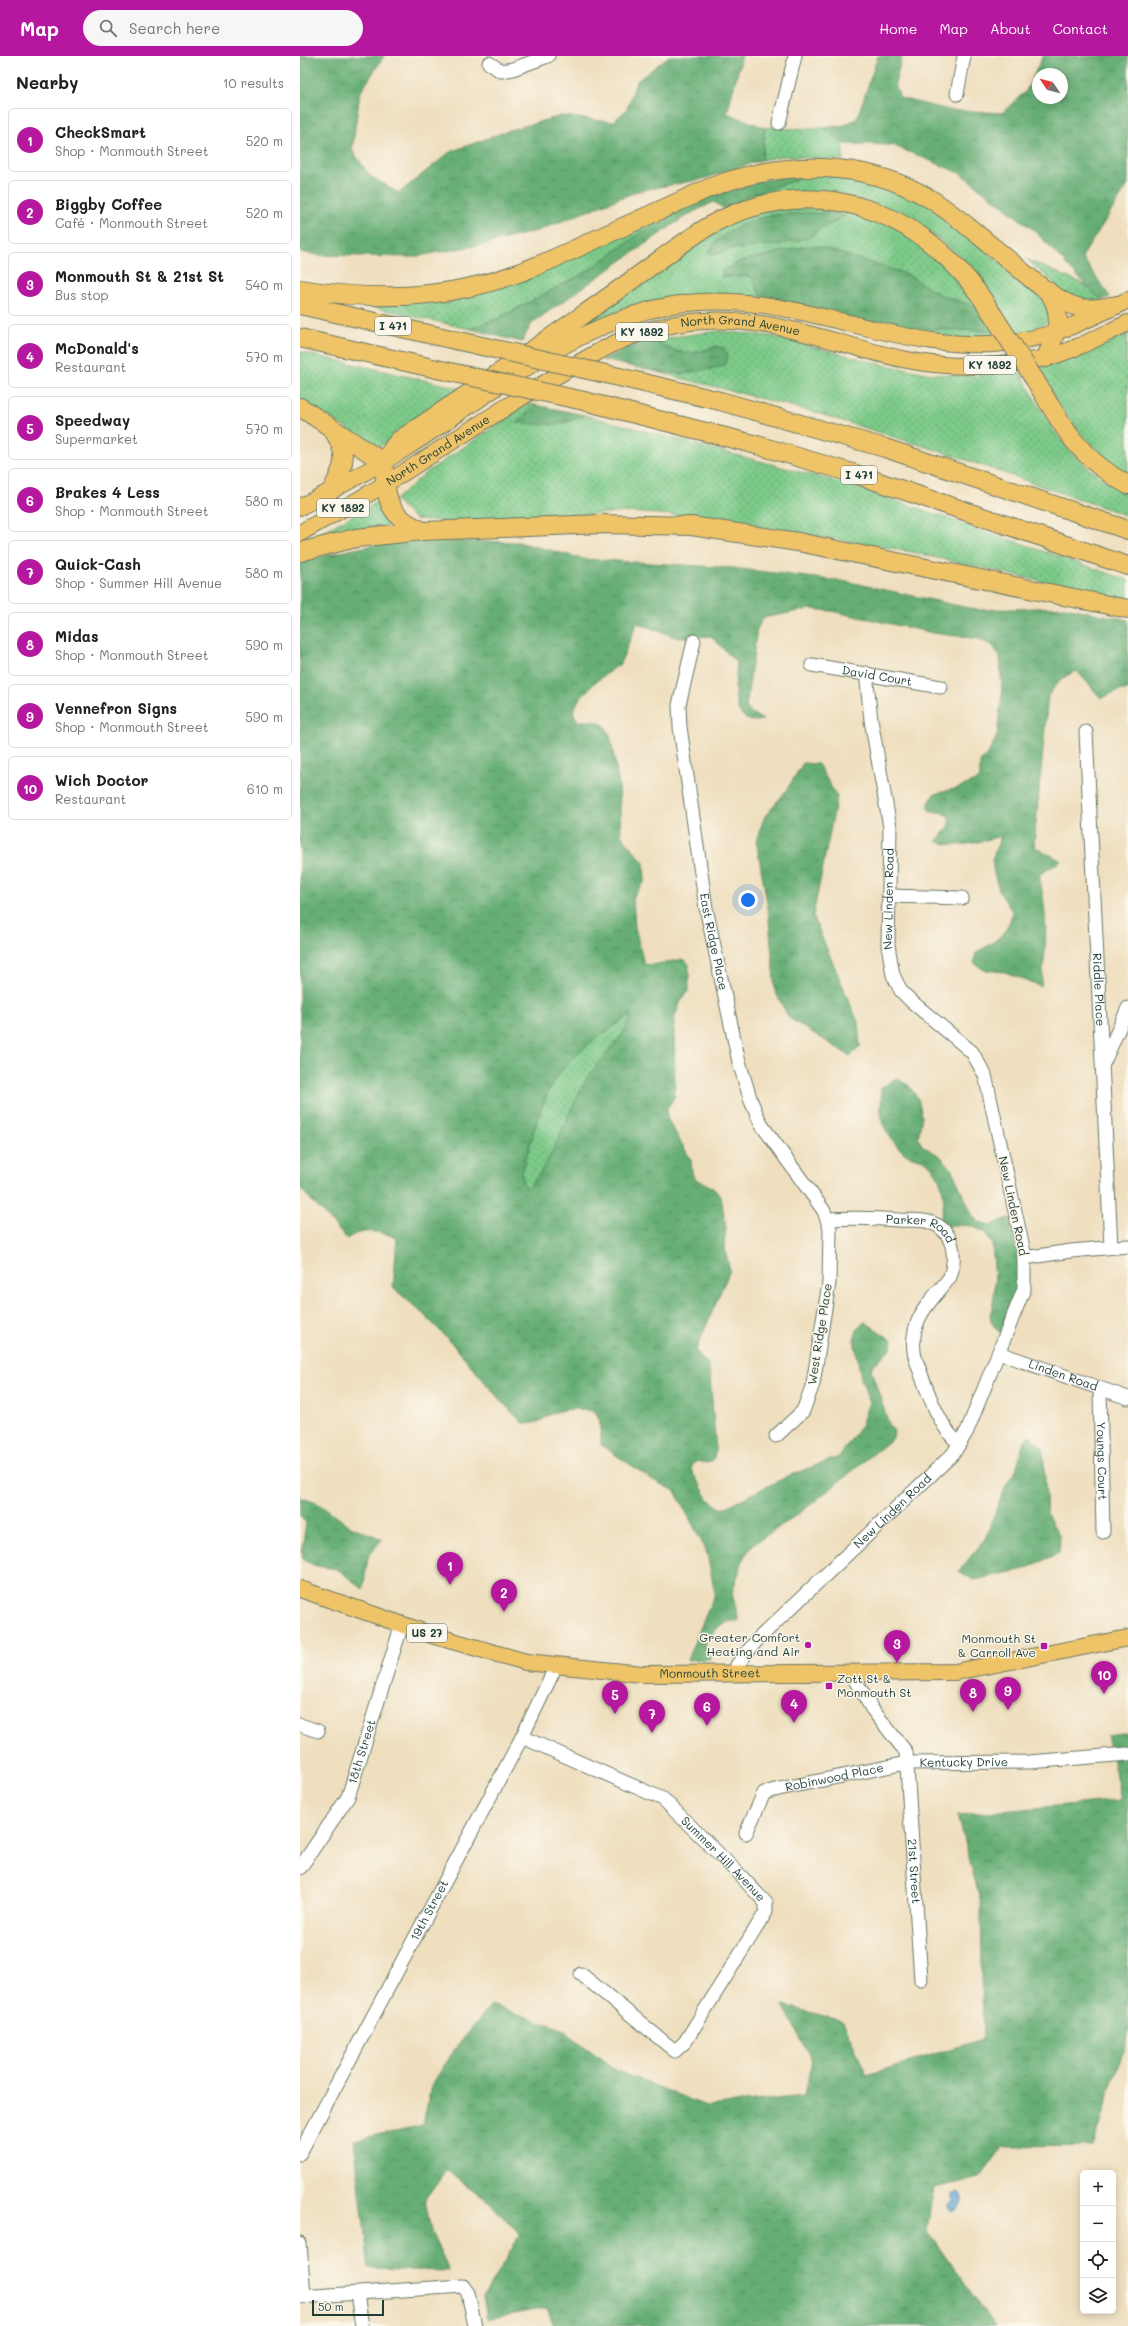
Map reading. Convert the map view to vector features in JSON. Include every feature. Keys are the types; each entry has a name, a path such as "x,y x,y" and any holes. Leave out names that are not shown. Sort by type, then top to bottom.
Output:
{"highway":[{"path":"300,289 331,294 396,296 434,294 472,287 538,266 711,187 739,176 792,168 830,167 884,179 923,195 946,210 1047,290 1080,308 1123,303"},
{"path":"423,531 410,526 393,511 388,502 383,462 398,441 581,317 686,241 719,221 753,208 784,202 813,200 850,204 882,214 918,233 946,254 966,276 992,312 1065,430 1084,454 1101,470 1128,485"},
{"path":"1046,358 1055,333 1059,313 1054,300 1047,290"},
{"name":"I 471","path":"300,305 720,400 885,448 1128,530"},
{"name":"I 471","path":"300,338 584,401 757,445 838,468 916,493 1021,532 1128,566"},
{"path":"300,407 383,462"},
{"path":"331,427 344,449 344,461 341,473 332,490"},
{"path":"300,552 356,538 423,531 602,524 690,526 785,540 1128,610"}],"main road":[{"name":"North Grand Avenue","path":"300,508 383,462 563,345 609,323 639,312 663,307 710,301 749,302 782,307 903,336 953,344 1019,341 1055,333 1123,303"},
{"name":"North Grand Avenue","path":"300,533 386,483 594,352 643,332 664,326 722,320 758,322 793,329 903,359 959,367 1013,363 1046,358 1128,322"},
{"name":"Monmouth Street","path":"300,1589 402,1624 526,1662 642,1674 955,1672 1128,1638"}],"street":[{"path":"489,63 501,71 513,69 548,56"},
{"path":"779,123 794,56"},
{"path":"957,94 964,56"},
{"name":"East Ridge Place","path":"694,641 679,705 680,727 706,908 739,1062 751,1101 761,1124 824,1210 827,1219"},
{"name":"David Court","path":"812,665 941,687"},
{"name":"New Linden Road","path":"736,1674 737,1664 757,1640 914,1493 953,1454 967,1431 1024,1288 1024,1258 985,1075 972,1052 901,991 893,976 888,945 890,896 889,818 871,720 866,673"},
{"name":"Riddle Place","path":"1086,732 1101,1068 1111,1247"},
{"path":"890,896 962,898"},
{"path":"1101,1068 1128,1008"},
{"name":"Parker Road","path":"827,1219 856,1218 929,1222 949,1236 953,1247 953,1269 950,1277 918,1321 914,1346 916,1360 946,1432 959,1443"},
{"name":"West Ridge Place","path":"776,1436 802,1411 813,1384 830,1264 830,1229 827,1219"},
{"path":"1024,1258 1056,1252 1128,1246"},
{"name":"Linden Road","path":"999,1353 1128,1398"},
{"name":"Youngs Court","path":"1100,1389 1103,1532"},
{"name":"18th Street","path":"300,1868 348,1797 402,1624"},
{"name":"19th Street","path":"300,2153 522,1737 556,1666"},
{"name":"Kentucky Drive","path":"851,1673 872,1709 906,1752 906,1763 1028,1762 1128,1754"},
{"path":"300,1725 318,1731"},
{"name":"Summer Hill Avenue","path":"522,1737 663,1799 766,1903 766,1912 759,1924 685,2042 675,2051 581,1974"},
{"name":"Robinwood Place","path":"746,1833 764,1793 906,1763"},
{"name":"21st Street","path":"906,1763 920,1980"},
{"path":"300,2243 302,2296 357,2294 458,2286 466,2288 471,2305 474,2326"},
{"path":"357,2294 362,2326"}],"green space":[{"path":"300,56 384,56 360,93 352,150 370,176 399,193 450,152 510,130 561,116 613,122 627,109 636,82 669,56 742,56 727,113 765,128 762,160 703,179 638,191 537,231 485,244 412,257 318,255 300,252"},
{"path":"878,56 902,56 895,84 900,98 949,110 1002,113 1026,91 1032,79 1032,104 1068,104 1068,68 1037,68 1043,56 1128,56 1128,185 1082,257 1110,297 1103,300 1095,295 1035,231 960,173 892,145 843,144 824,128 845,125 857,118"},
{"path":"773,127 785,129 824,128 843,144 843,160 783,156 762,160 765,128"},
{"path":"812,172 888,185 930,205 1046,300 1051,320 1015,337 984,289 960,256 928,231 900,215 871,204 724,209 746,196"},
{"path":"812,172 790,182 746,196 724,209 714,202 687,215 532,323 522,342 470,329 501,317 586,272 657,221 721,188"},
{"path":"789,208 838,209 869,217 903,231 935,253 980,308 941,295 906,274 817,246 806,246 738,262 722,271 722,277 751,276 761,297 719,294 566,337 633,284 684,248 709,233 734,220 758,212","holes":["770,215 845,216 820,229 808,238 781,244 731,249 714,255"]},
{"path":"802,213 829,213 845,216 820,229 809,238 781,244 731,249 714,255 708,253 714,244 727,233 739,226 763,217"},
{"path":"658,221 586,272 501,317 470,329 350,302 439,298"},
{"path":"806,246 817,246 906,274 941,295 980,308 996,331 912,327 862,320 761,297 751,276 721,277 722,271 738,262"},
{"path":"1026,259 1083,284 1103,300 1095,302 1071,298"},
{"path":"862,321 948,330 996,331 1001,338 961,339"},
{"path":"717,331 771,336 884,365 933,374 977,376 1021,373 1042,412 1063,443 1090,469 1107,481 1128,492 1128,516 949,454 814,412 649,370 683,374 716,346 690,353 677,351 653,340"},
{"path":"1128,334 1126,360 1128,374 1128,476 1113,465 1087,440 1065,413 1034,369 1076,357"},
{"path":"653,340 675,351 687,353 721,347 724,348 728,355 724,366 683,374 649,370 602,360 626,348"},
{"path":"300,352 463,389 378,448 300,399"},
{"path":"528,404 535,405 518,422 551,424 567,422 584,415 850,485 1128,580 1128,601 903,550 691,516 629,512 452,522 415,519 395,500 427,472"},
{"path":"535,405 584,415 559,424 517,423"},
{"path":"381,500 399,524 302,543"},
{"path":"450,541 518,542 584,559 733,568 849,582 978,610 1065,607 1128,620 1128,690 1120,690 1101,698 1077,671 1067,675 1060,681 1048,696 1034,845 1040,850 1061,861 1039,875 1044,904 1046,930 1041,986 1005,972 984,970 974,963 976,953 995,941 1004,932 1008,926 1012,911 1000,893 994,874 992,859 1001,836 960,845 944,844 936,841 949,827 949,816 941,812 931,812 927,807 934,794 958,788 980,779 980,762 989,752 997,736 1002,693 1000,657 993,646 979,639 933,633 831,611 810,609 763,618 757,629 746,707 750,712 763,720 752,721 744,718 736,703 735,682 737,663 711,636 678,638 637,623 620,664 594,683 578,701 573,712 578,721 595,721 604,725 610,735 619,785 621,835 644,863 645,881 633,897 635,927 644,964 652,965 684,959 689,964 689,991 681,1001 674,1019 675,1085 674,1097 667,1109 667,1118 691,1160 692,1173 696,1179 712,1187 721,1196 726,1228 724,1246 730,1270 696,1350 702,1359 709,1364 716,1450 714,1458 707,1463 697,1461 693,1464 691,1470 709,1500 722,1509 788,1476 839,1457 861,1425 869,1402 861,1378 854,1339 858,1327 865,1322 892,1340 891,1349 873,1365 871,1370 889,1424 894,1431 893,1438 804,1510 754,1544 744,1557 732,1593 739,1621 727,1622 718,1628 711,1636 704,1646 711,1659 687,1660 715,1593 706,1550 675,1491 653,1480 601,1445 601,1428 596,1412 571,1409 551,1414 536,1423 524,1424 497,1396 440,1331 393,1288 397,1238 385,1234 365,1232 353,1235 347,1239 300,1188 300,562 384,543","holes":["631,1014 628,1024 618,1040 587,1079 572,1107 546,1164 527,1189 524,1185 522,1175 524,1164 540,1110 553,1083 565,1067 582,1050"]},
{"path":"803,763 818,764 837,797 813,916 858,1022 860,1047 850,1056 789,1018 775,991 768,908 756,840 765,816 786,791"},
{"path":"631,1014 624,1034 608,1051 540,1174 527,1189 524,1185 522,1175 524,1164 540,1110 558,1074 582,1049"},
{"path":"896,1078 908,1085 918,1098 922,1116 918,1139 923,1146 940,1156 951,1168 973,1216 978,1222 991,1225 1009,1218 1019,1267 1019,1284 1011,1309 1000,1333 992,1324 990,1316 994,1298 995,1280 992,1243 986,1234 974,1226 956,1225 950,1227 940,1219 943,1196 942,1188 936,1173 925,1161 907,1155 899,1148 884,1126 881,1116 881,1088"},
{"path":"1030,1436 1043,1448 1047,1514 1060,1537 1059,1553 1025,1569 973,1580 959,1571 985,1539 1004,1489 1016,1470 1024,1441"},
{"path":"300,1497 319,1504 348,1525 382,1539 368,1557 363,1589 337,1569 316,1566 303,1560 302,1548 306,1523 300,1516"},
{"path":"1128,1732 1128,2029 1126,2042 1092,2146 1003,2147 979,2178 933,2188 927,2231 995,2326 554,2326 547,2308 487,2319 483,2297 520,2235 491,2203 446,2170 425,2199 431,2232 449,2271 369,2269 354,2140 423,2125 431,2086 455,2049 491,2005 562,2029 617,2071 706,2106 804,2096 812,2061 783,2005 843,2021 867,2075 983,2039 981,1904 958,1815 1121,1800 1107,1735"}],"water":[{"path":"958,2192 963,2196 963,2203 958,2210 951,2212 947,2206 953,2201 951,2195"}],"place":[{"name":"CheckSmart","path":"450,1585"},
{"name":"Biggby Coffee","path":"504,1612"},
{"name":"Greater Comfort Heating and Air","path":"808,1645"},
{"name":"Monmouth St & Carroll Ave","path":"1044,1646"},
{"name":"Monmouth St & 21st St","path":"897,1663"},
{"name":"Zott St & Monmouth St","path":"829,1686"},
{"name":"Wich Doctor","path":"1104,1694"},
{"name":"Vennefron Signs","path":"1008,1710"},
{"name":"Midas","path":"973,1712"},
{"name":"Speedway","path":"615,1714"},
{"name":"McDonald's","path":"794,1723"},
{"name":"Brakes 4 Less","path":"707,1726"},
{"name":"Quick-Cash","path":"652,1733"}]}
